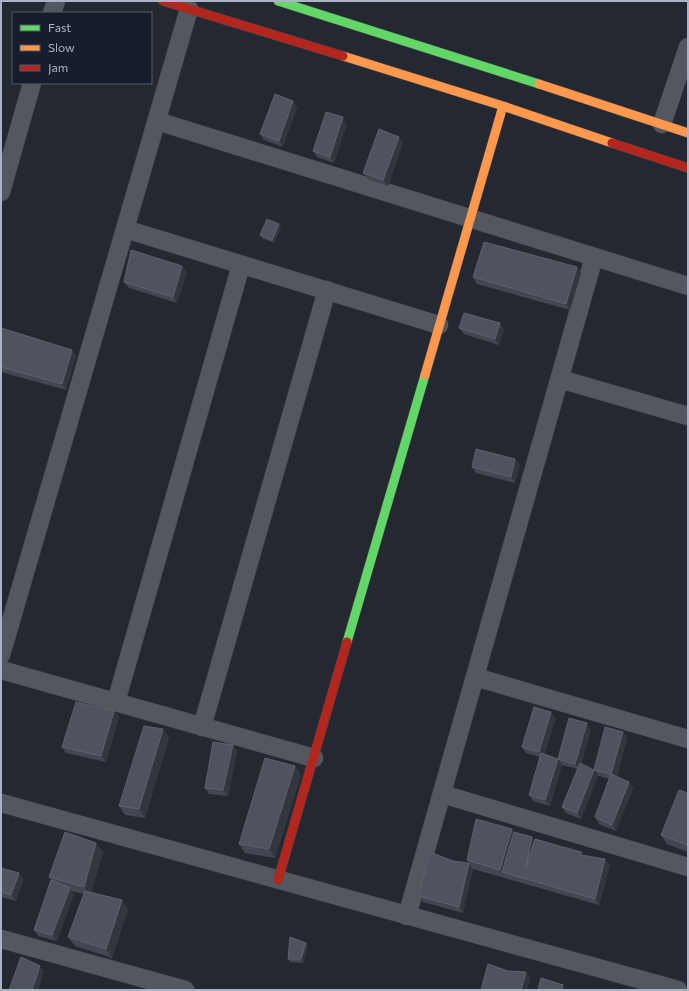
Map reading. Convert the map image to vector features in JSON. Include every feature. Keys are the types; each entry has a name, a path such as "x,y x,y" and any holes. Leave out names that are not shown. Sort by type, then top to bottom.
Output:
{"street":[{"path":"52,12 56,1"},
{"path":"163,1 503,106 688,168"},
{"path":"278,1 433,49 688,133"},
{"path":"1,655 189,9"},
{"path":"662,124 688,47"},
{"path":"1,192 8,139 32,84"},
{"path":"278,880 503,106"},
{"path":"157,121 688,286"},
{"path":"125,229 439,325"},
{"path":"407,916 594,257"},
{"path":"116,702 241,265"},
{"path":"202,727 327,290"},
{"path":"560,379 688,416"},
{"path":"1,670 314,758"},
{"path":"475,677 688,739"},
{"path":"442,794 688,867"},
{"path":"1,803 678,990"},
{"path":"1,939 185,990"}],"building":[{"path":"275,94 293,101 279,141 260,134"},
{"path":"326,112 343,117 330,157 313,151"},
{"path":"379,129 399,137 383,180 363,173"},
{"path":"267,219 279,224 272,240 260,235"},
{"path":"484,242 577,267 566,304 473,277"},
{"path":"131,250 182,266 173,297 124,282"},
{"path":"464,313 500,323 495,339 459,328"},
{"path":"1,328 72,350 62,384 1,367"},
{"path":"476,449 515,459 511,477 472,467"},
{"path":"76,702 114,711 101,756 62,747"},
{"path":"534,707 551,712 539,752 522,747"},
{"path":"569,718 587,723 575,764 558,759"},
{"path":"144,726 163,729 139,809 119,806"},
{"path":"605,727 623,732 611,774 594,770"},
{"path":"213,742 233,745 223,790 205,788"},
{"path":"541,753 558,759 545,800 529,795"},
{"path":"265,758 295,766 269,849 239,844"},
{"path":"580,763 594,770 577,813 562,807"},
{"path":"611,774 629,782 612,825 595,817"},
{"path":"679,790 688,793 688,845 661,835"},
{"path":"476,819 512,829 500,870 467,860"},
{"path":"65,832 96,843 84,887 49,877"},
{"path":"514,832 532,837 526,867 535,839 581,852 581,855 605,859 595,899 502,872"},
{"path":"430,852 453,861 469,863 459,907 419,896"},
{"path":"1,868 19,873 11,895 1,892"},
{"path":"51,880 70,888 52,935 34,930"},
{"path":"85,891 122,900 106,949 68,937"},
{"path":"290,937 306,943 301,959 288,959"},
{"path":"21,957 40,966 32,990 9,990"},
{"path":"488,964 508,971 526,972 521,990 481,990"},
{"path":"541,978 563,985 561,990 538,990"}],"traffic: fast":[{"path":"278,1 539,84"},
{"path":"347,642 425,375"}],"traffic: slow":[{"path":"343,56 503,106 612,143"},
{"path":"539,84 688,133"},
{"path":"425,375 503,106"}],"traffic: jam":[{"path":"163,1 343,56"},
{"path":"612,143 688,168"},
{"path":"278,880 347,642"}]}
